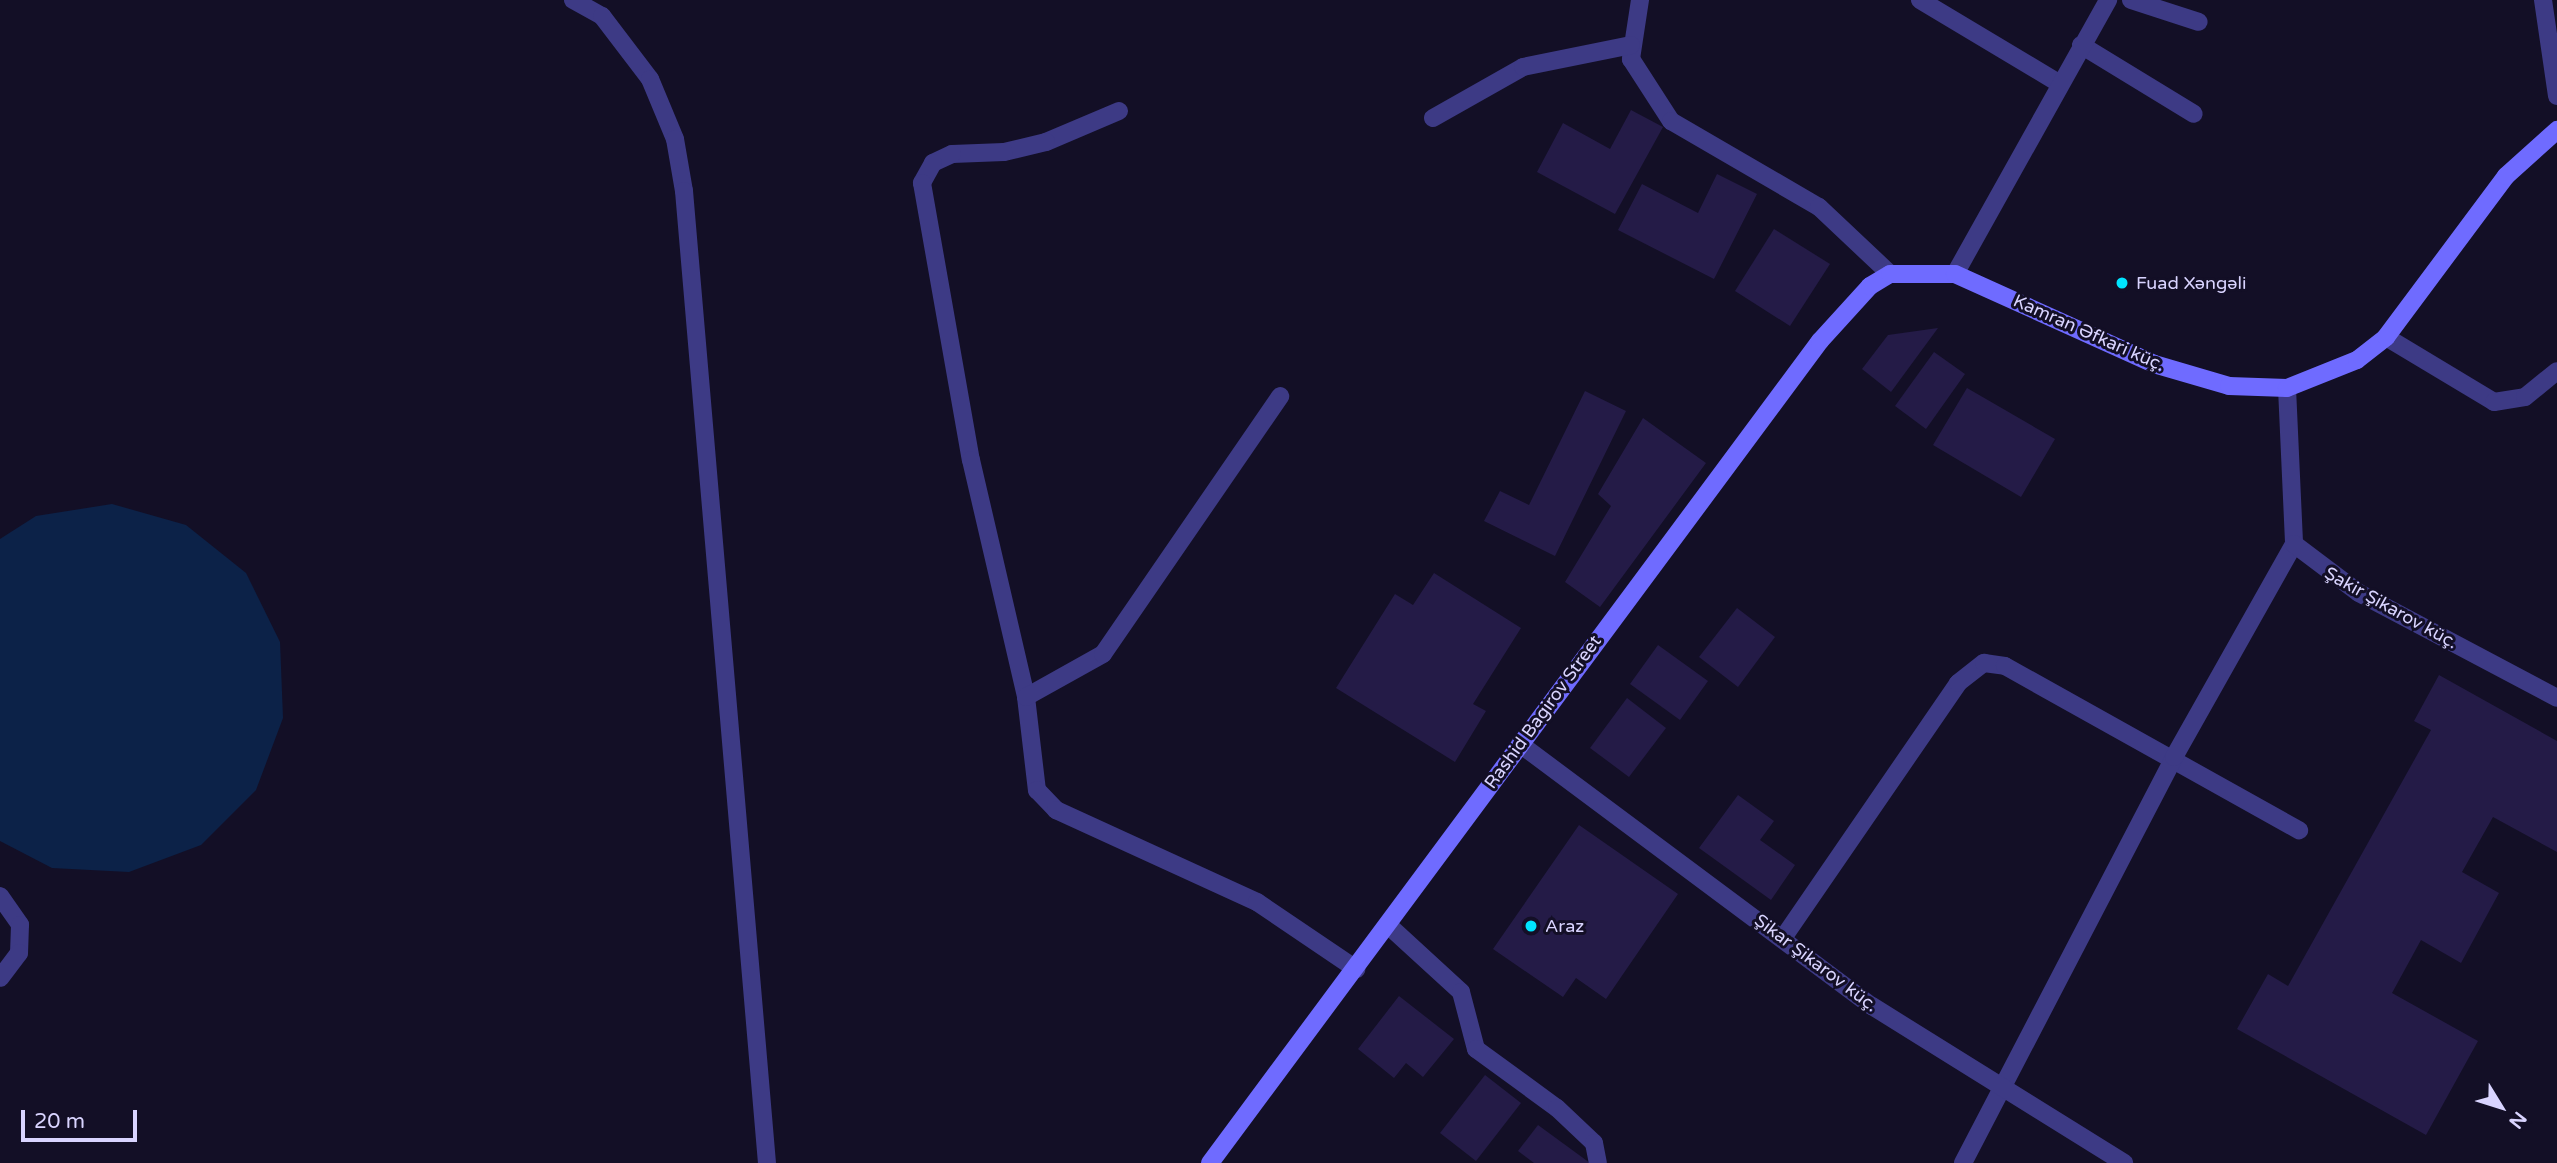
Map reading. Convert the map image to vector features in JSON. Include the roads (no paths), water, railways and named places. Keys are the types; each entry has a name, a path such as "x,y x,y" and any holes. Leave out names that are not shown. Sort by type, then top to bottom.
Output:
{"street":[{"path":"573,0 602,16 650,79 675,139 684,191 767,1163"},
{"path":"1640,0 1631,45 1642,83 1671,121 1819,207 1890,274"},
{"path":"1920,0 2057,82"},
{"path":"1955,274 2057,82 2108,0"},
{"path":"2131,0 2199,22"},
{"path":"2543,0 2557,96"},
{"path":"1433,118 1523,67 1631,45"},
{"path":"2081,46 2194,114"},
{"path":"1119,111 1046,142 1004,152 952,154 933,163 922,183 971,460 1026,696 1037,790 1056,810 1257,902 1356,968"},
{"name":"Kamran Əfkari küç.","path":"1890,274 1955,274 2154,365 2229,386 2287,388 2357,360 2386,337 2506,176 2557,130"},
{"name":"Rashid Bagirov Street","path":"1210,1163 1820,341 1850,304 1890,274"},
{"path":"2386,337 2494,402 2525,397 2557,371"},
{"path":"1964,1163 2000,1088 2174,757 2294,544 2287,388"},
{"path":"1026,696 1103,654 1280,396"},
{"name":"Şakir Şikarov küç.","path":"2294,544 2359,593 2557,698"},
{"path":"1783,938 1958,683 1983,663 2005,666 2174,757 2299,830"},
{"name":"Şikar Şikarov küç.","path":"1520,744 1872,1006 2124,1163"},
{"path":"0,896 20,925 19,953 0,978"},
{"path":"1388,925 1461,992 1476,1049 1576,1126 1594,1143 1598,1163"}],"water":[{"path":"112,504 186,525 246,573 280,642 283,718 256,790 201,845 129,872 52,868 0,841 0,539 36,516"}],"place":[{"name":"Fuad Xəngəli","path":"2122,283"},
{"name":"Araz","path":"1531,926"}]}
